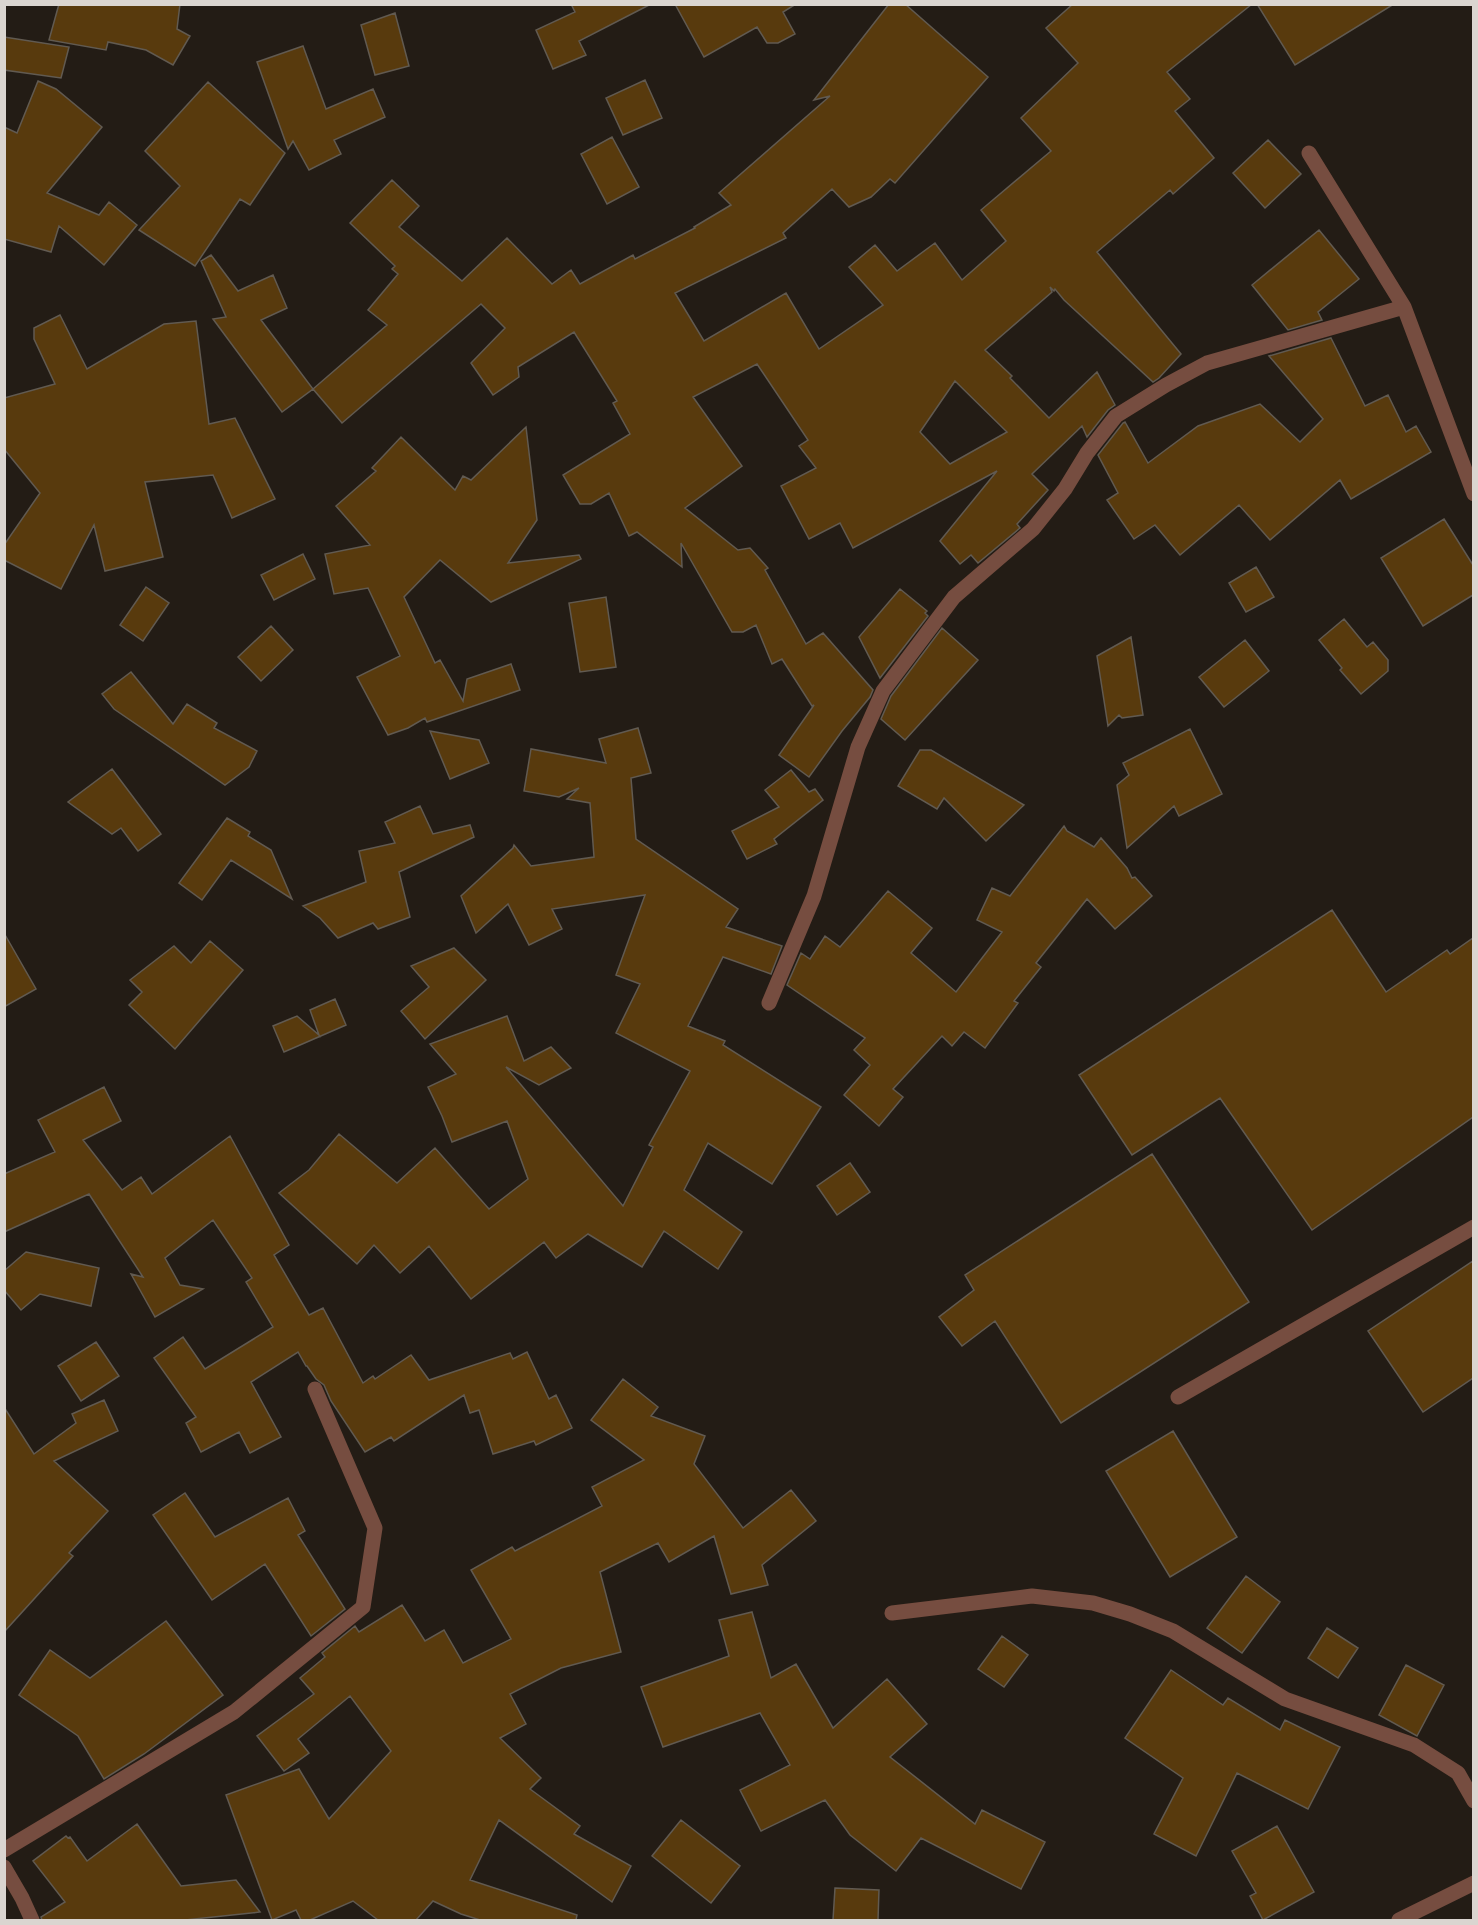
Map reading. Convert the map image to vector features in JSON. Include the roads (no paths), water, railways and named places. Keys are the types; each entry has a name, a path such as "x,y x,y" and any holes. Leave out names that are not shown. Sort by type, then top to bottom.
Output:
{"street":[{"path":"1309,153 1404,307 1473,494"},
{"path":"769,1003 814,896 858,747 883,692 954,597 1033,529 1065,489 1087,453 1116,416 1207,363 1404,307"},
{"path":"1178,1397 1473,1227"},
{"path":"4,1850 234,1712 363,1607 375,1528 315,1389"},
{"path":"892,1613 1032,1596 1093,1603 1130,1614 1173,1630 1285,1699 1414,1745 1458,1773 1473,1801"},
{"path":"4,1867 32,1920"},
{"path":"1399,1920 1473,1883"}]}
